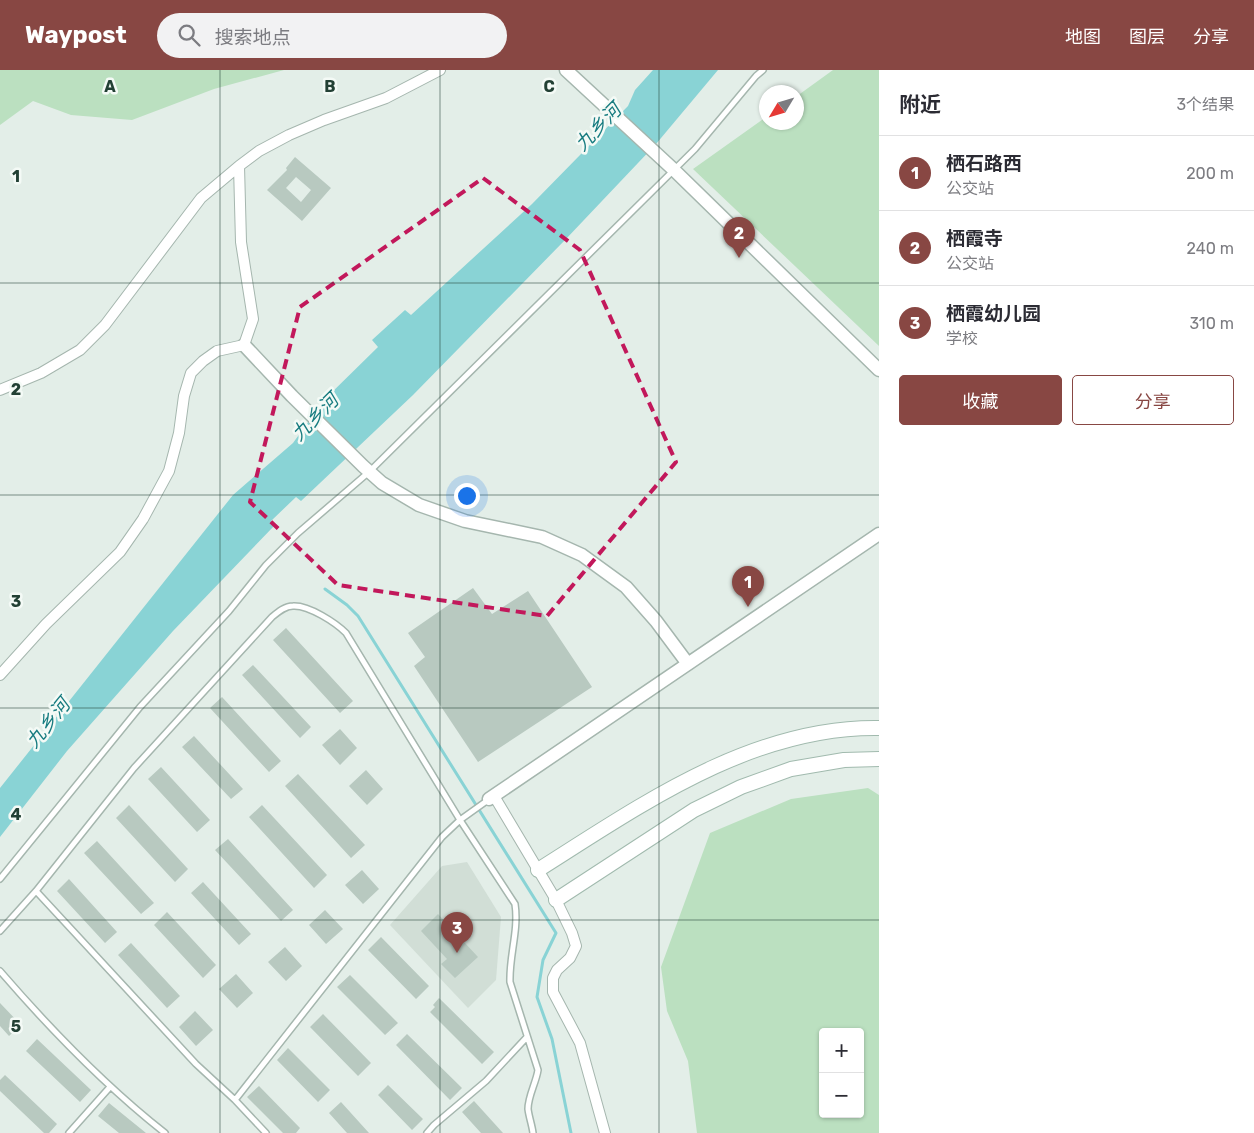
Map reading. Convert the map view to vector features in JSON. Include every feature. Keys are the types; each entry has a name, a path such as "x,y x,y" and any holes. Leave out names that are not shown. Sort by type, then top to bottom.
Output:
{"main road":[{"path":"538,870 614,821 716,766 756,750 795,738 830,731 879,728"},
{"path":"556,900 694,810 741,787 791,769 844,760 879,759"}],"street":[{"path":"0,390 41,373 80,350 106,325 201,198 259,151 288,135 386,98 440,70"},
{"path":"566,70 674,170 879,370"},
{"path":"239,166 241,242 253,319 244,345"},
{"path":"244,345 292,396 382,483 419,505 465,521 542,537 582,555 626,587 656,621 688,664"},
{"path":"0,675 46,624 120,552 143,518 169,472 179,433 184,396 191,374 203,361 217,351 244,345"},
{"path":"605,1133 580,1043 554,992 553,978 557,970 570,958 576,946 572,933 556,900 492,798 879,534"}],"lane":[{"path":"0,879 140,707 229,612 266,565 674,170 695,149 763,70"},
{"path":"0,931 36,891 134,768 272,617 282,609 292,605 302,607 340,626 346,633 460,820 515,904 518,919 510,982 538,1070 528,1111 534,1133"},
{"path":"235,1100 442,837 460,820 492,798"},
{"path":"36,891 196,1064 235,1100 266,1133"},
{"path":"0,972 37,1014 110,1087 165,1133"},
{"path":"427,1133 486,1081 527,1037"},
{"path":"70,1133 110,1087"}],"highlighted area":[{"path":"483,178 580,250 676,462 547,616 338,585 250,502 300,307"}],"shaded area":[{"path":"467,862 501,917 496,980 468,1008 390,925 442,866"}],"green space":[{"path":"0,70 284,70 214,89 132,120 71,115 33,101 0,125"},
{"path":"833,70 879,70 879,346 693,169 759,122 759,130 804,130 804,91"},
{"path":"868,788 879,795 879,1133 697,1133 688,1061 667,1011 661,967 710,833 791,799"}],"water":[{"name":"九乡河","path":"653,70 718,70 656,144 413,395 301,501 296,497 271,521 274,526 173,631 67,751 0,837 0,788 233,495 293,443 324,400 378,347 372,340 405,310 411,315 532,204 628,106 635,90"}],"building":[{"path":"295,157 331,188 302,221 267,190 287,170 286,168","holes":["296,177 311,190 301,202 286,188"]},
{"path":"473,588 492,614 528,591 592,687 478,762 414,666 425,657 408,633"},
{"path":"286,628 353,701 340,713 273,640"},
{"path":"253,665 311,727 300,738 242,675"},
{"path":"222,697 281,761 269,772 210,708"},
{"path":"340,729 357,748 340,765 322,745"},
{"path":"194,736 243,789 231,799 182,747"},
{"path":"161,767 210,820 197,832 148,779"},
{"path":"366,770 383,789 367,805 349,786"},
{"path":"298,774 365,845 351,858 285,786"},
{"path":"129,805 188,869 175,882 116,818"},
{"path":"262,805 327,875 314,888 249,817"},
{"path":"228,839 293,910 281,921 215,850"},
{"path":"97,841 154,903 141,914 84,853"},
{"path":"362,870 379,889 363,904 345,885"},
{"path":"69,879 117,932 105,943 57,891"},
{"path":"203,882 251,934 239,945 191,893"},
{"path":"325,910 343,929 326,944 309,925"},
{"path":"167,912 216,965 203,978 154,925"},
{"path":"438,914 478,957 455,978 441,964 447,959 421,931"},
{"path":"381,937 429,986 416,999 368,950"},
{"path":"131,943 180,996 167,1008 118,955"},
{"path":"285,947 302,966 286,981 268,962"},
{"path":"236,974 253,993 237,1008 219,989"},
{"path":"350,975 398,1023 385,1035 337,987"},
{"path":"439,998 494,1052 482,1064 430,1012 435,1007 433,1005"},
{"path":"0,1003 21,1025 9,1036 0,1026"},
{"path":"195,1011 213,1030 196,1046 179,1027"},
{"path":"323,1014 371,1063 358,1076 310,1027"},
{"path":"407,1034 462,1088 450,1100 396,1045"},
{"path":"37,1039 91,1090 80,1102 26,1051"},
{"path":"288,1048 330,1090 318,1102 277,1060"},
{"path":"5,1075 57,1124 49,1133 44,1133 0,1091 0,1080"},
{"path":"388,1085 423,1119 412,1130 378,1095"},
{"path":"259,1086 300,1128 296,1133 283,1133 247,1097"},
{"path":"474,1101 503,1133 481,1133 462,1112"},
{"path":"341,1102 369,1133 347,1133 329,1113"},
{"path":"109,1103 146,1133 119,1133 98,1116"}],"waterway":[{"path":"325,589 347,605 358,616 556,933 543,960 537,997 552,1039 571,1133"}],"place":[{"name":"栖霞寺","path":"739,258"},
{"name":"栖石路西","path":"748,607"},
{"name":"栖霞幼儿园","path":"457,953"}]}
